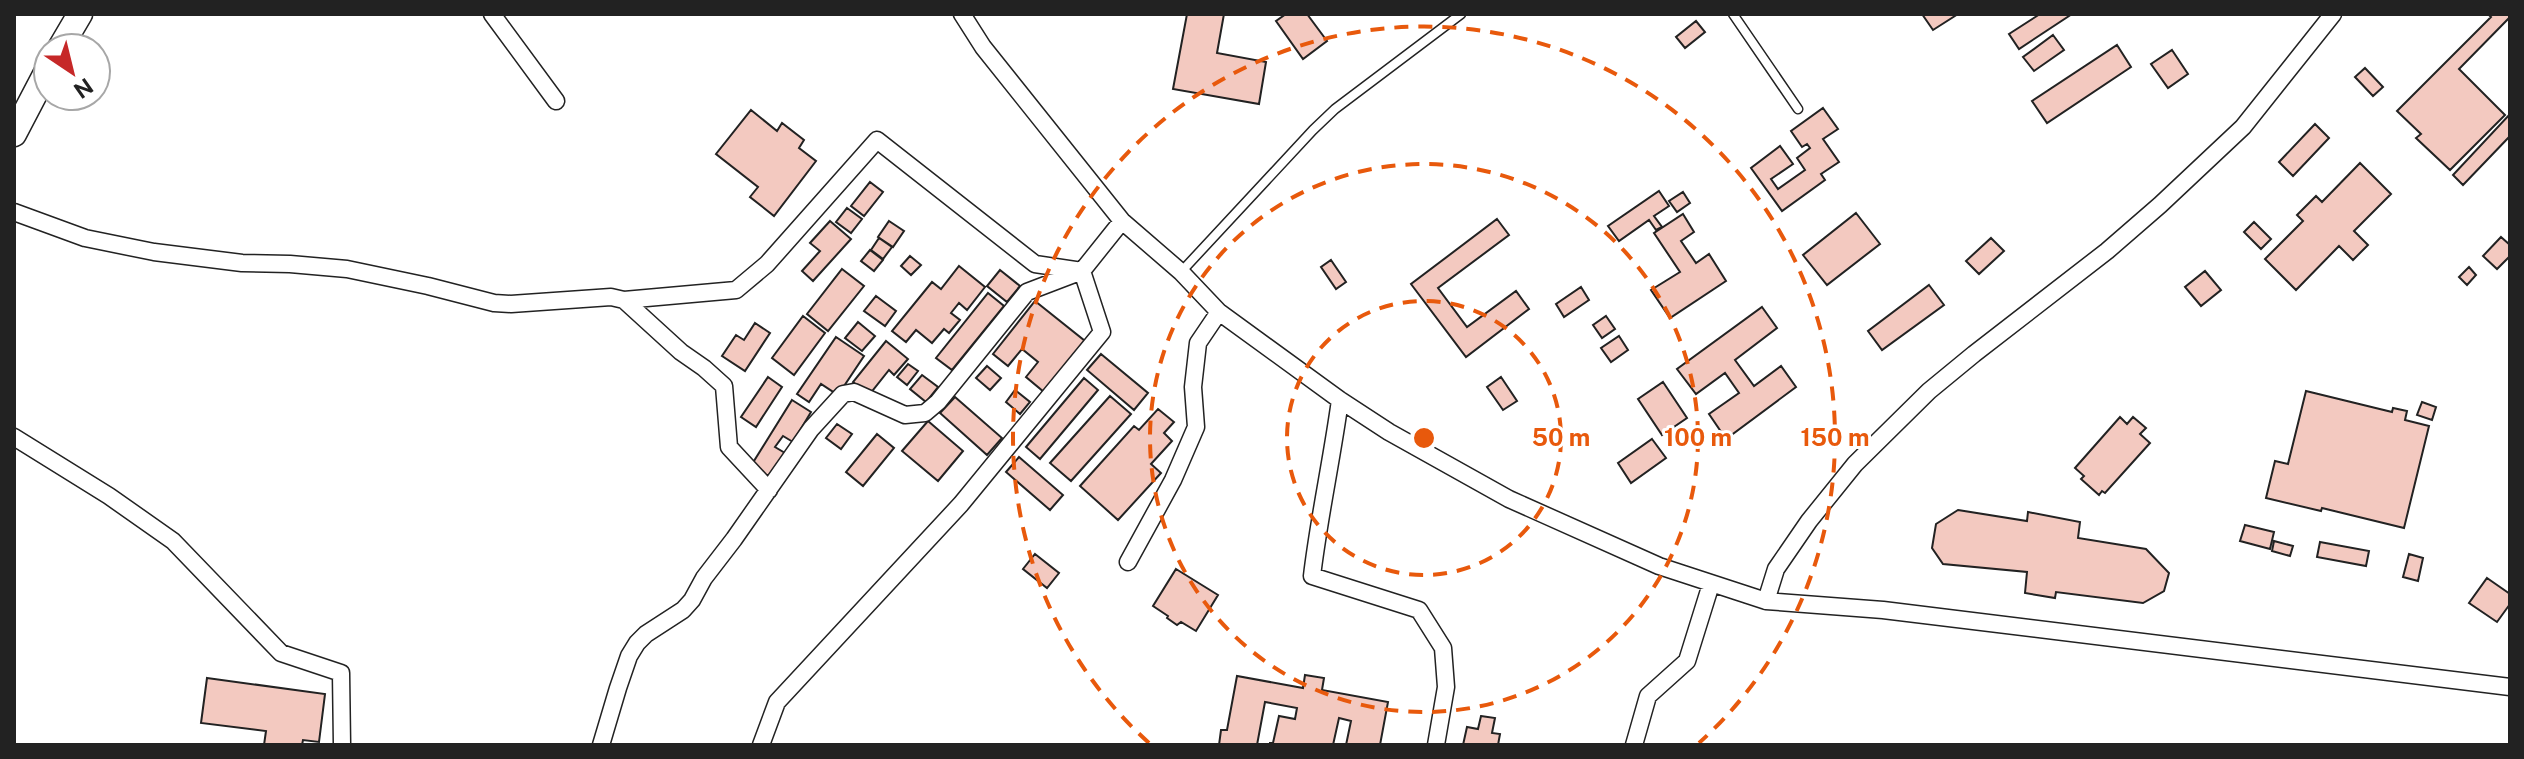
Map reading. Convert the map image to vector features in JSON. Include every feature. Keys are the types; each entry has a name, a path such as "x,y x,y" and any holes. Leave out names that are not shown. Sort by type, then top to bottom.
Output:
{"main road":[{"path":"69,32 80,14"},
{"path":"14,134 32,100"}],"street":[{"path":"492,14 556,101"},
{"path":"962,14 983,47 1122,221 1181,272 1219,312 1389,432 1509,499 1659,566 1766,601 1883,610 2510,687"},
{"path":"1766,601 1776,569 1809,521 1855,464 1929,391 2107,251 2243,127 2333,14"},
{"path":"14,212 85,238 154,252 242,263 347,269 494,303 611,297 624,300 736,290 767,264 877,140 1035,264 1082,271"},
{"path":"601,745 621,677 637,643 692,600 704,578 811,429 843,394 854,392 905,415 925,413 938,402 1027,292 1082,271 1122,221"},
{"path":"761,745 777,702 961,504 1102,332 1082,271"},
{"path":"624,300 724,386 729,447 769,490"},
{"path":"1128,562 1173,480 1196,427 1193,387 1198,343 1219,312"},
{"path":"1340,400 1312,576 1419,610 1443,648 1446,687 1436,745"},
{"path":"14,437 109,496 173,541 281,653 341,673 342,745"},
{"path":"1634,745 1648,696 1687,661 1711,584"}],"lane":[{"path":"1181,272 1335,109 1461,14"},
{"path":"1733,14 1798,109"}],"building":[{"path":"1187,14 1224,14 1217,53 1266,62 1259,104 1173,89"},
{"path":"1286,14 1307,14 1327,41 1303,59 1276,21"},
{"path":"1922,14 1958,14 1933,30"},
{"path":"2040,14 2072,14 2019,49 2009,34"},
{"path":"2488,14 2510,14 2510,17 2459,69 2505,115 2450,170 2416,138 2421,134 2397,111 2491,17"},
{"path":"1696,21 1705,32 1685,48 1676,37"},
{"path":"2053,35 2064,50 2034,71 2023,57"},
{"path":"2117,45 2131,67 2047,123 2032,101"},
{"path":"2172,50 2188,74 2168,88 2151,64"},
{"path":"2365,68 2383,87 2373,96 2355,77"},
{"path":"1823,108 1838,129 1823,139 1839,162 1821,174 1825,180 1782,211 1751,168 1780,146 1793,164 1771,179 1778,189 1805,170 1797,158 1810,148 1807,144 1802,147 1791,131"},
{"path":"751,110 777,131 782,123 804,140 799,148 816,161 774,216 750,197 758,187 716,154"},
{"path":"2510,114 2510,136 2463,185 2453,175"},
{"path":"2315,124 2329,138 2293,176 2279,162"},
{"path":"2360,163 2391,194 2354,231 2368,245 2353,260 2339,246 2296,290 2265,259 2303,221 2297,215 2316,196 2322,202"},
{"path":"870,182 883,192 864,216 851,206"},
{"path":"1659,191 1669,206 1654,216 1662,227 1656,230 1649,220 1619,241 1608,226"},
{"path":"1683,192 1690,203 1677,212 1669,201"},
{"path":"847,208 862,219 851,233 836,222"},
{"path":"1856,213 1880,244 1827,285 1803,255"},
{"path":"1683,214 1694,232 1681,241 1696,263 1709,254 1726,281 1670,318 1651,290 1680,272 1654,233"},
{"path":"1497,219 1509,235 1438,288 1467,327 1516,291 1529,309 1466,357 1411,284"},
{"path":"830,221 851,239 813,281 802,271 820,251 810,243"},
{"path":"889,221 904,231 893,247 878,237"},
{"path":"2254,222 2271,239 2261,249 2244,232"},
{"path":"2501,237 2510,245 2510,256 2497,269 2483,256"},
{"path":"879,238 892,247 883,259 871,250"},
{"path":"1991,238 2004,251 1979,274 1966,261"},
{"path":"870,250 883,260 874,271 861,261"},
{"path":"910,256 921,265 911,275 901,266"},
{"path":"1331,260 1346,282 1336,289 1321,267"},
{"path":"959,266 985,287 967,310 959,303 951,313 960,320 949,333 944,329 932,343 916,330 906,342 892,331 932,282 941,289"},
{"path":"2469,267 2476,275 2467,285 2459,277"},
{"path":"842,269 864,286 828,331 807,314"},
{"path":"1000,270 1020,286 1007,302 987,286"},
{"path":"2205,271 2221,290 2201,306 2185,287"},
{"path":"1929,285 1944,305 1882,350 1868,331"},
{"path":"1581,287 1589,300 1564,317 1556,304"},
{"path":"988,293 1004,306 952,370 936,358"},
{"path":"876,296 896,311 885,326 864,311"},
{"path":"1035,301 1085,341 1044,392 1026,377 1038,362 1022,349 1008,366 993,354"},
{"path":"1762,307 1777,328 1735,360 1754,386 1781,366 1796,387 1726,439 1709,414 1739,393 1725,373 1696,394 1677,369"},
{"path":"803,316 825,333 794,375 772,358"},
{"path":"1606,316 1615,329 1602,338 1593,325"},
{"path":"858,322 875,336 862,351 845,338"},
{"path":"755,323 770,333 745,371 722,356 736,335 744,340"},
{"path":"1619,336 1628,350 1611,362 1601,348"},
{"path":"836,337 864,356 838,395 821,384 809,402 797,394"},
{"path":"886,341 908,359 894,375 889,370 869,395 853,382"},
{"path":"1101,354 1148,393 1134,410 1087,370"},
{"path":"908,364 918,371 907,385 897,377"},
{"path":"987,366 1001,378 990,390 976,378"},
{"path":"922,375 938,387 926,402 910,389"},
{"path":"768,377 782,387 756,427 741,417"},
{"path":"1501,377 1517,401 1503,410 1487,387"},
{"path":"1084,378 1098,390 1040,459 1026,447"},
{"path":"1663,382 1687,418 1662,435 1638,399"},
{"path":"1015,390 1030,402 1020,414 1006,402"},
{"path":"2306,391 2392,412 2393,408 2407,411 2405,420 2429,426 2404,528 2266,498 2275,461 2288,464"},
{"path":"1110,396 1131,414 1071,481 1050,463"},
{"path":"955,397 1002,438 987,455 940,413"},
{"path":"792,400 811,412 793,442 783,436 775,447 790,456 773,483 749,469"},
{"path":"2422,402 2436,407 2432,420 2417,415"},
{"path":"1158,409 1174,422 1164,433 1172,441 1151,464 1161,473 1118,520 1080,486 1134,426 1139,430"},
{"path":"2120,417 2127,424 2133,417 2146,428 2140,434 2150,443 2105,493 2102,491 2099,495 2081,479 2084,476 2075,468"},
{"path":"928,421 963,451 938,481 902,451"},
{"path":"837,424 852,434 841,449 826,438"},
{"path":"877,434 894,448 863,486 846,472"},
{"path":"1652,439 1666,458 1631,483 1618,463"},
{"path":"1019,457 1063,495 1050,510 1006,472"},
{"path":"1958,510 2027,521 2028,512 2080,522 2078,538 2146,549 2169,573 2164,591 2143,603 2056,592 2055,598 2025,593 2027,572 1943,564 1932,548 1936,524"},
{"path":"2245,525 2274,532 2270,549 2240,541"},
{"path":"2274,541 2293,546 2290,556 2272,551"},
{"path":"2320,542 2369,551 2366,566 2317,557"},
{"path":"1035,554 1059,573 1047,588 1023,569"},
{"path":"2409,554 2423,558 2418,581 2403,577"},
{"path":"1176,569 1218,595 1196,631 1181,622 1177,625 1153,606"},
{"path":"2487,578 2510,594 2510,604 2497,622 2469,603"},
{"path":"1305,675 1324,678 1322,690 1388,702 1380,745 1346,745 1351,721 1339,718 1333,745 1270,745 1279,716 1295,719 1297,708 1265,702 1257,745 1219,745 1221,730 1227,730 1237,676 1303,688"},
{"path":"207,678 325,694 319,742 303,740 302,745 264,745 266,731 201,723"},
{"path":"1481,716 1495,718 1492,733 1500,734 1498,745 1463,745 1467,727 1478,729"}]}
